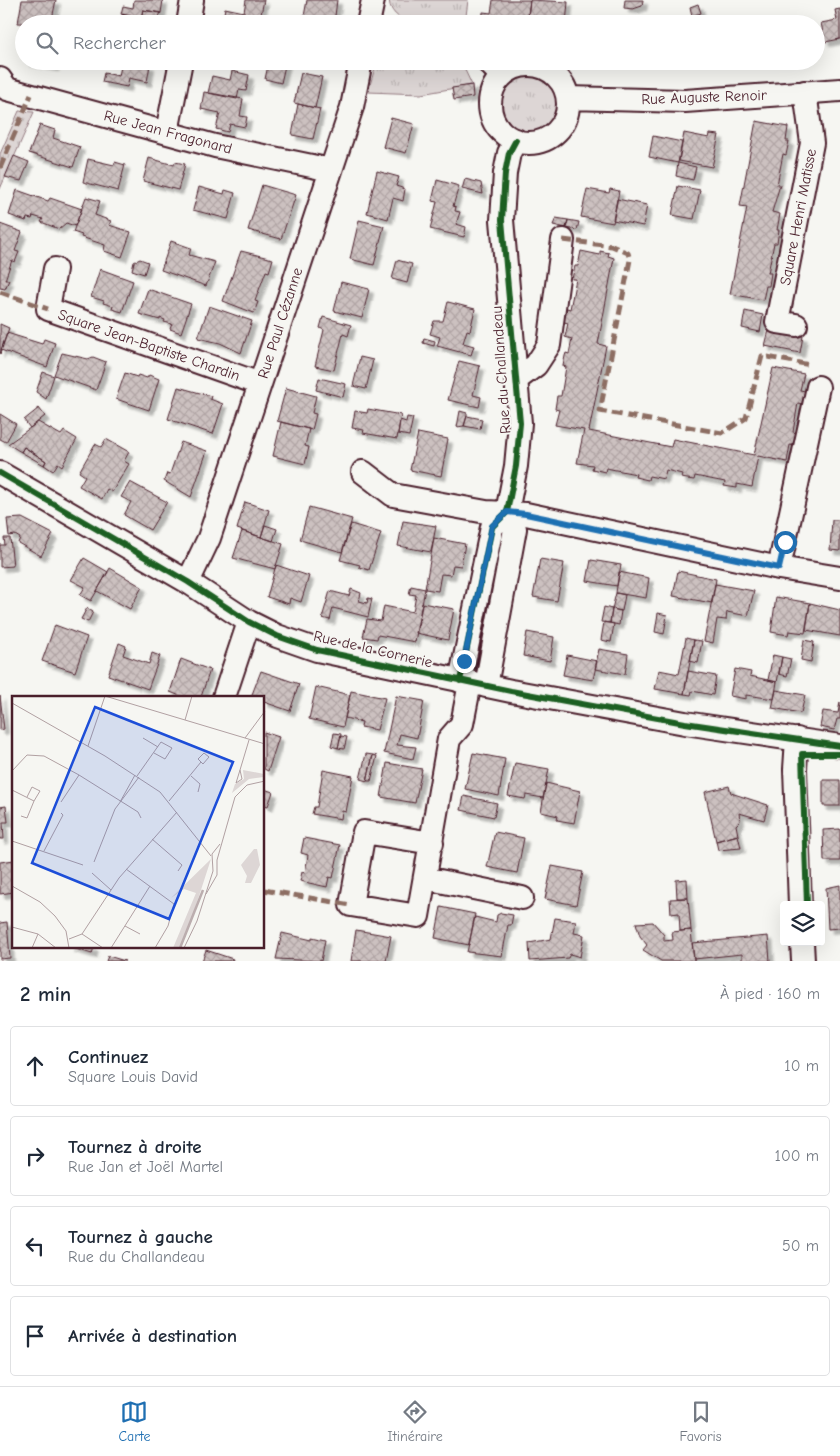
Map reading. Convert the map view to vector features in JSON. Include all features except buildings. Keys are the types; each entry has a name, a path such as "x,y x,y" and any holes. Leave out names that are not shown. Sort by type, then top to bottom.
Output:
{"street":[{"path":"190,15 192,0"},
{"path":"370,15 372,0"},
{"path":"167,132 179,70"},
{"name":"Rue Paul Cézanne","path":"188,582 209,538 352,107 359,70"},
{"path":"494,70 490,108 496,124 508,136 516,140 533,142 542,140 557,131 566,116 568,98 561,81 548,70"},
{"name":"Rue Jean Fragonard","path":"4,84 216,146 331,170"},
{"name":"Rue Auguste Renoir","path":"568,98 685,101 840,90"},
{"name":"Square Henri Matisse","path":"796,325 777,322 812,143 805,92"},
{"name":"Rue du Challandeau","path":"432,843 364,832 350,905 418,916 432,843 449,739 462,724 515,529 507,512 516,466 520,423 502,220 505,173 509,153 516,140"},
{"path":"516,380 536,365 549,344 563,240"},
{"name":"Square Jean-Baptiste Chardin","path":"54,269 48,310 260,384"},
{"path":"779,568 818,388"},
{"path":"363,472 393,495 486,512 526,514 779,568 840,578"},
{"name":"Rue de la Cornerie","path":"0,473 188,582 250,622 277,636 317,650 472,683 685,723 840,746"},
{"path":"224,696 250,622"},
{"path":"797,739 795,769 800,901"},
{"path":"425,878 522,898"},
{"path":"802,946 803,961"}],"green space":[{"path":"389,0 468,0 466,15 397,15 392,10"},
{"path":"374,70 465,70 472,85 421,94 368,92"},
{"path":"529,73 541,75 551,82 558,92 560,104 558,116 551,126 541,133 529,135 517,133 507,126 500,116 498,104 500,92 507,82 517,75"},
{"path":"19,111 34,112 0,189 0,154"}],"marked path":[{"path":"0,168 31,95"},
{"path":"563,240 612,246 628,253 630,260 600,411 722,433 746,418 762,356 810,365"},
{"path":"0,292 48,309"},
{"path":"265,890 351,905"}],"cycle path":[{"path":"460,681 492,527 507,512 516,466 520,423 502,220 505,173 509,153 516,140"},
{"path":"0,473 188,582 249,622 277,636 317,650 511,691 685,723 840,746"},
{"path":"807,901 802,754 840,754"}],"route":[{"path":"464,661 492,526 507,512 526,514 580,528 779,568 785,542"}]}
